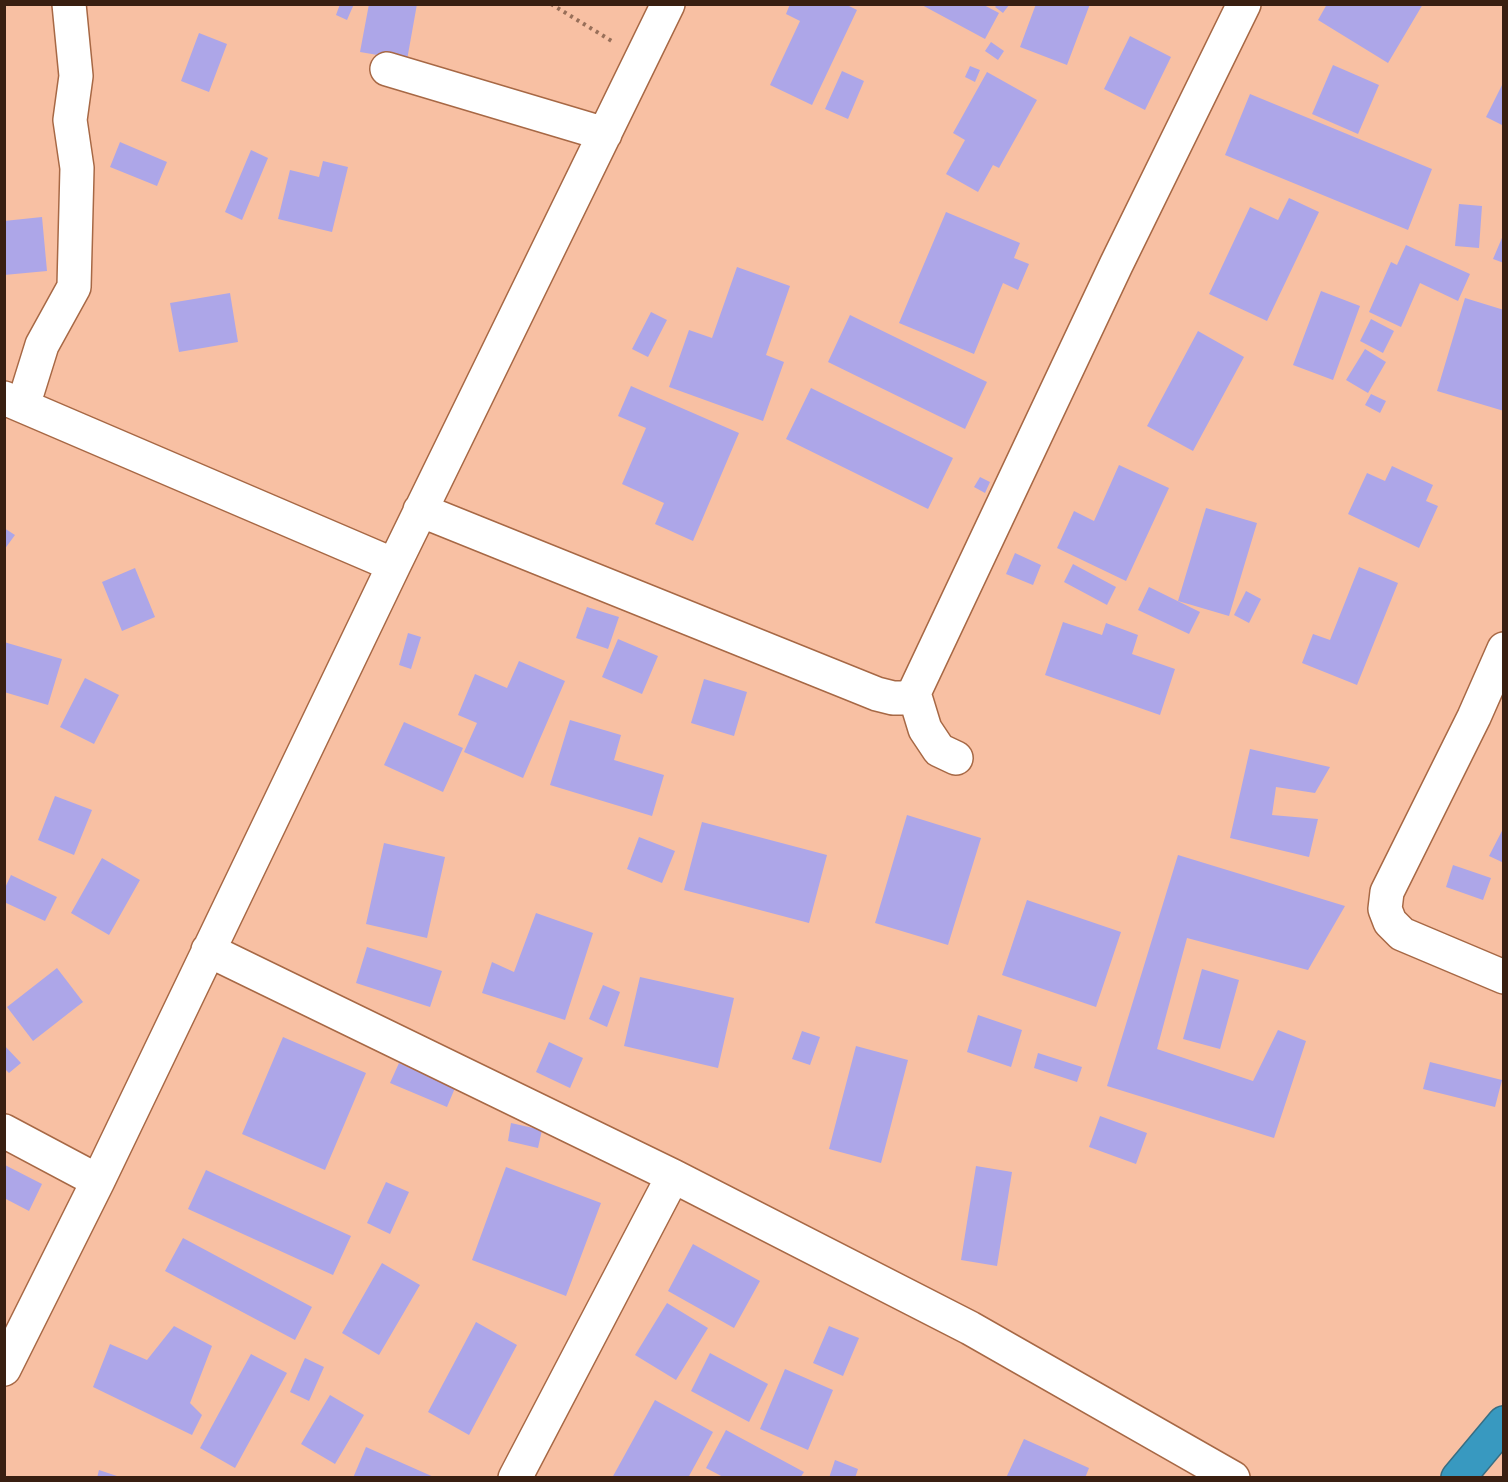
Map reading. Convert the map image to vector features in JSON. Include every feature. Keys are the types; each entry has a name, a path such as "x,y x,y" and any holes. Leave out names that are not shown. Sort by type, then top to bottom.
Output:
{"highway":[{"path":"1458,1478 1503,1423"}],"street":[{"path":"69,4 76,76 70,120 77,168 74,287 14,402 394,565"},
{"path":"4,1369 98,1181 420,510 668,4"},
{"path":"420,510 878,694 905,698 914,693 1116,266 1244,4"},
{"path":"387,69 605,134"},
{"path":"1503,649 1474,717 1386,892 1385,909 1390,922 1402,934 1503,977"},
{"path":"914,693 925,729 939,750 956,758"},
{"path":"208,950 673,1176 970,1328 1233,1478"},
{"path":"4,1131 98,1181"},
{"path":"515,1478 673,1176"}],"path":[{"path":"552,4 642,58"}],"building":[{"path":"340,4 354,4 347,20 336,15"},
{"path":"369,4 417,4 407,60 360,52"},
{"path":"790,4 845,4 857,10 812,105 770,85 800,21 786,14"},
{"path":"920,4 982,4 999,13 985,39"},
{"path":"1036,4 1090,4 1067,65 1020,47"},
{"path":"1327,4 1423,4 1388,63 1318,20"},
{"path":"1009,5 1003,13 995,7"},
{"path":"199,33 227,44 209,92 181,81"},
{"path":"1130,36 1171,57 1145,110 1104,89"},
{"path":"991,42 1004,51 998,60 985,51"},
{"path":"1333,65 1379,85 1358,134 1312,114"},
{"path":"970,66 980,70 975,82 965,77"},
{"path":"842,71 864,81 848,119 825,109"},
{"path":"987,72 1037,100 999,168 993,165 978,192 946,174 965,140 953,133"},
{"path":"1504,81 1504,126 1486,117"},
{"path":"1250,94 1432,169 1408,230 1225,155"},
{"path":"120,142 167,162 157,186 110,167"},
{"path":"251,150 268,158 242,220 225,212"},
{"path":"323,161 348,167 332,232 278,219 290,170 319,177"},
{"path":"1289,198 1319,212 1267,321 1209,294 1250,207 1278,220"},
{"path":"1459,204 1482,206 1479,248 1455,246"},
{"path":"946,212 1020,243 1014,258 1029,264 1018,290 1003,283 974,354 899,323"},
{"path":"42,217 47,271 4,275 4,221"},
{"path":"1504,233 1504,263 1493,259"},
{"path":"1406,245 1470,274 1458,301 1420,283 1401,327 1369,312 1391,262 1397,265"},
{"path":"737,267 790,286 766,355 784,362 763,421 669,387 689,330 712,338"},
{"path":"1321,291 1360,306 1333,380 1293,365"},
{"path":"230,293 238,342 179,352 170,303"},
{"path":"1465,298 1504,310 1504,411 1437,391"},
{"path":"651,312 667,320 648,357 632,349"},
{"path":"850,315 987,382 965,429 828,362"},
{"path":"1371,319 1394,331 1383,353 1360,341"},
{"path":"1198,331 1244,357 1193,451 1147,426"},
{"path":"1365,349 1386,362 1368,393 1346,380"},
{"path":"631,386 739,433 693,541 655,524 664,503 622,484 646,428 618,416"},
{"path":"811,388 953,458 928,509 786,439"},
{"path":"1371,394 1386,401 1380,413 1365,405"},
{"path":"1119,465 1169,488 1126,581 1057,548 1074,511 1094,521"},
{"path":"1392,466 1433,485 1426,501 1438,506 1419,548 1348,514 1367,473 1385,481"},
{"path":"980,477 990,482 985,493 974,487"},
{"path":"1206,508 1257,523 1229,616 1178,601"},
{"path":"4,528 15,535 4,550"},
{"path":"1015,553 1041,565 1033,585 1006,574"},
{"path":"1073,564 1116,587 1107,605 1064,582"},
{"path":"1359,567 1398,583 1357,685 1302,663 1313,634 1330,640"},
{"path":"135,568 155,617 122,631 102,582"},
{"path":"1149,587 1200,612 1189,634 1138,610"},
{"path":"1246,591 1261,599 1249,623 1234,615"},
{"path":"587,607 619,617 608,649 576,638"},
{"path":"1063,622 1102,635 1106,623 1138,635 1132,654 1175,669 1160,715 1045,675"},
{"path":"408,633 421,637 411,669 399,665"},
{"path":"618,639 658,656 642,694 602,677"},
{"path":"4,642 62,659 48,705 4,692"},
{"path":"519,661 565,681 523,778 464,752 477,723 458,715 475,674 507,688"},
{"path":"85,678 119,695 94,744 60,727"},
{"path":"704,679 747,692 734,736 691,723"},
{"path":"570,720 621,735 614,760 664,775 652,816 550,785"},
{"path":"404,722 463,748 443,792 384,765"},
{"path":"1250,749 1330,767 1315,793 1276,787 1272,815 1318,819 1309,857 1230,838"},
{"path":"55,796 92,810 74,855 38,840"},
{"path":"907,815 981,838 948,945 875,923"},
{"path":"702,822 827,855 809,923 684,890"},
{"path":"1504,827 1504,863 1489,856"},
{"path":"639,837 675,851 662,883 627,869"},
{"path":"384,843 445,857 427,938 366,924"},
{"path":"1178,855 1345,906 1308,970 1187,938 1157,1049 1253,1081 1278,1030 1306,1041 1274,1138 1107,1086"},
{"path":"102,858 140,880 109,935 71,913"},
{"path":"1453,865 1491,878 1483,900 1446,887"},
{"path":"11,875 57,897 45,921 4,902 4,890"},
{"path":"1027,900 1121,932 1096,1007 1002,975"},
{"path":"536,913 593,933 565,1020 482,993 492,962 514,972"},
{"path":"367,947 442,971 430,1007 356,983"},
{"path":"57,968 83,1002 33,1041 7,1007"},
{"path":"1202,969 1239,980 1220,1049 1183,1039"},
{"path":"640,977 734,998 718,1068 624,1046"},
{"path":"603,985 620,992 607,1027 589,1019"},
{"path":"978,1015 1022,1030 1011,1067 967,1052"},
{"path":"802,1031 820,1037 810,1065 792,1059"},
{"path":"283,1037 366,1073 325,1170 242,1134"},
{"path":"549,1042 583,1058 570,1088 536,1072"},
{"path":"4,1045 21,1063 9,1073 4,1068"},
{"path":"856,1046 908,1060 881,1163 829,1149"},
{"path":"1038,1053 1082,1067 1077,1082 1034,1068"},
{"path":"1430,1062 1502,1080 1495,1107 1423,1089"},
{"path":"399,1063 455,1088 447,1107 390,1083"},
{"path":"1100,1116 1147,1133 1136,1164 1089,1147"},
{"path":"511,1123 542,1130 538,1148 508,1141"},
{"path":"5,1165 42,1184 29,1211 4,1198"},
{"path":"976,1166 1012,1172 997,1266 961,1260"},
{"path":"506,1167 601,1203 566,1296 472,1260"},
{"path":"206,1170 351,1236 333,1275 188,1209"},
{"path":"386,1182 409,1192 390,1234 367,1223"},
{"path":"183,1238 312,1307 295,1340 165,1271"},
{"path":"693,1244 760,1281 734,1328 668,1291"},
{"path":"382,1263 420,1285 379,1355 342,1333"},
{"path":"667,1303 708,1328 676,1380 635,1355"},
{"path":"476,1322 517,1345 469,1435 428,1412"},
{"path":"174,1326 212,1346 190,1403 202,1415 192,1435 93,1387 110,1344 147,1360"},
{"path":"829,1326 859,1338 843,1376 813,1363"},
{"path":"710,1353 768,1384 749,1422 691,1391"},
{"path":"251,1354 287,1373 235,1468 200,1448"},
{"path":"305,1358 324,1367 309,1401 290,1392"},
{"path":"785,1369 833,1390 808,1450 760,1429"},
{"path":"330,1395 364,1415 335,1464 301,1444"},
{"path":"655,1400 713,1432 688,1478 612,1478"},
{"path":"726,1430 804,1472 800,1478 725,1478 706,1468"},
{"path":"1024,1439 1089,1468 1085,1478 1006,1478"},
{"path":"366,1447 436,1478 353,1478"},
{"path":"835,1460 858,1469 855,1478 829,1478"},
{"path":"99,1470 120,1477 120,1478 97,1478"}]}
